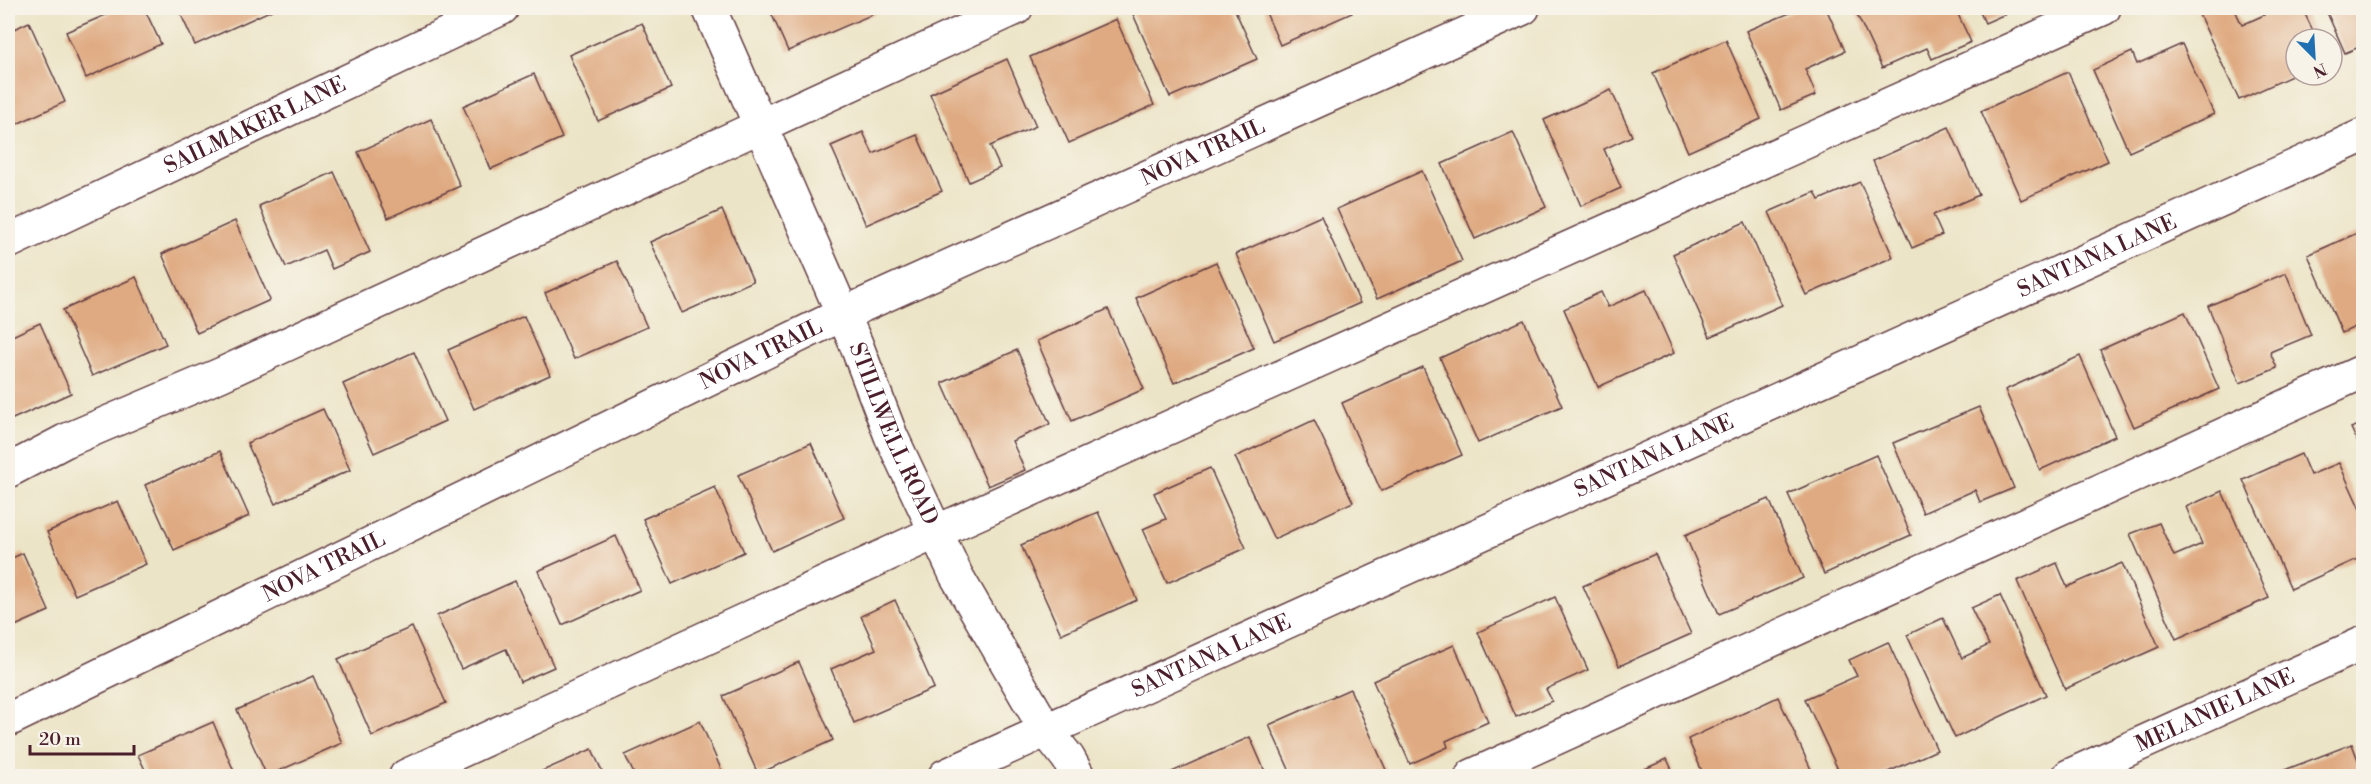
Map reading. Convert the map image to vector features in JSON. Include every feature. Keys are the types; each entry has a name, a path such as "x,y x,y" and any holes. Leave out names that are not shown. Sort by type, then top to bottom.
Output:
{"street":[{"name":"SAILMAKER LANE","path":"8,242 502,8"},
{"name":"STILLWELL ROAD","path":"709,8 843,314 891,436 956,575 1046,730 1068,758 1078,777"},
{"path":"8,471 65,441 220,375 760,124 1016,8"},
{"name":"NOVA TRAIL","path":"8,720 843,314 1523,8"},
{"path":"406,777 936,532 2104,8"},
{"name":"SANTANA LANE","path":"945,777 2364,135"},
{"path":"1472,777 2364,371"},
{"name":"MELANIE LANE","path":"2069,777 2364,643"}],"building":[{"path":"108,8 144,8 161,44 86,78 66,32 110,13"},
{"path":"178,8 271,8 272,10 195,45"},
{"path":"769,8 876,8 878,12 788,51"},
{"path":"1143,8 1234,8 1257,59 1170,97 1132,12"},
{"path":"1264,8 1349,8 1352,13 1280,45"},
{"path":"1802,8 1826,8 1845,51 1805,69 1816,95 1781,110 1746,31"},
{"path":"1854,8 1955,8 1971,42 1932,59 1927,48 1882,68"},
{"path":"1978,8 2019,8 1985,23"},
{"path":"2196,8 2234,8 2242,25 2264,15 2261,8 2302,8 2311,27 2284,27 2284,79 2239,100"},
{"path":"2325,8 2364,8 2364,45 2345,53 2344,27 2333,27"},
{"path":"1116,19 1154,105 1069,143 1030,57"},
{"path":"29,22 65,102 8,128 8,32"},
{"path":"642,23 671,88 598,121 569,55"},
{"path":"1726,40 1761,119 1688,152 1653,73"},
{"path":"2182,44 2214,114 2129,152 2093,70 2132,52 2137,64"},
{"path":"1007,59 1036,126 990,146 1000,168 969,182 930,94"},
{"path":"2068,72 2108,161 2021,200 1981,111"},
{"path":"534,74 562,138 491,169 463,106"},
{"path":"1611,90 1632,136 1604,149 1621,188 1581,206 1544,120"},
{"path":"431,119 460,186 388,218 358,152"},
{"path":"1949,127 1979,195 1933,215 1942,235 1912,248 1873,161"},
{"path":"863,132 873,154 917,135 942,191 866,225 831,146"},
{"path":"1513,132 1546,207 1475,239 1442,164"},
{"path":"1422,171 1462,261 1377,299 1337,209"},
{"path":"334,172 370,252 332,269 324,250 286,267 259,206"},
{"path":"1860,182 1893,257 1806,295 1769,212 1815,192 1819,200"},
{"path":"722,210 753,281 682,313 650,242"},
{"path":"1321,216 1360,303 1274,341 1236,254"},
{"path":"235,221 270,300 197,333 162,254"},
{"path":"1745,222 1782,305 1710,337 1673,254"},
{"path":"2364,230 2364,323 2342,333 2308,255"},
{"path":"617,261 647,327 574,359 545,293"},
{"path":"1216,262 1254,348 1174,383 1136,298"},
{"path":"2286,273 2311,335 2270,352 2277,368 2240,383 2208,306"},
{"path":"136,277 166,344 92,376 63,310"},
{"path":"1646,290 1674,353 1598,387 1564,309 1601,292 1608,307"},
{"path":"1108,309 1144,389 1072,421 1037,341"},
{"path":"2185,312 2219,389 2134,427 2100,350"},
{"path":"524,316 550,375 474,409 448,350"},
{"path":"1524,320 1562,406 1478,443 1440,358"},
{"path":"40,323 71,393 8,421 8,338"},
{"path":"1017,350 1050,424 1012,441 1025,470 988,486 942,383"},
{"path":"414,352 445,421 374,453 343,384"},
{"path":"2080,356 2115,436 2040,470 2005,390"},
{"path":"1423,367 1462,455 1381,491 1342,403"},
{"path":"1979,407 2014,488 1980,502 1975,490 1923,513 1893,443"},
{"path":"323,409 350,470 275,504 247,443"},
{"path":"1314,420 1353,502 1274,539 1235,457"},
{"path":"2364,423 2364,456 2351,428"},
{"path":"811,443 844,518 772,551 738,475"},
{"path":"220,451 249,516 174,550 145,485"},
{"path":"2301,454 2310,475 2339,463 2364,518 2364,556 2291,589 2243,480"},
{"path":"1876,455 1911,535 1824,574 1788,494"},
{"path":"1210,468 1246,548 1167,583 1143,529 1166,519 1154,493"},
{"path":"715,487 744,552 672,584 643,519"},
{"path":"2222,491 2269,598 2176,639 2130,534 2159,523 2174,556 2202,544 2186,507"},
{"path":"1769,499 1803,578 1719,614 1685,535"},
{"path":"118,501 146,564 75,595 47,532"},
{"path":"1098,512 1137,600 1061,634 1021,545"},
{"path":"616,536 640,590 562,625 538,571"},
{"path":"23,553 49,611 8,629 8,560"},
{"path":"1655,554 1691,634 1619,666 1583,586"},
{"path":"2057,563 2067,587 2122,563 2159,647 2065,689 2017,581"},
{"path":"515,581 554,667 520,682 506,649 461,669 437,616"},
{"path":"2000,595 2046,695 1955,738 1907,635 1943,618 1962,658 1989,645 1971,608"},
{"path":"1555,597 1588,670 1546,689 1552,701 1516,717 1478,632"},
{"path":"895,600 934,688 854,723 831,669 876,649 861,616"},
{"path":"412,627 446,703 372,736 338,659"},
{"path":"1888,642 1937,750 1879,776 1841,776 1805,699 1857,676 1849,660"},
{"path":"1454,645 1488,722 1446,741 1448,747 1410,764 1373,681"},
{"path":"799,662 833,740 758,774 723,696"},
{"path":"313,676 342,743 267,776 237,710"},
{"path":"1350,689 1387,772 1377,776 1292,776 1269,725"},
{"path":"1778,697 1814,776 1704,776 1688,739"},
{"path":"700,721 724,776 635,776 625,755"},
{"path":"213,722 236,776 148,776 138,755"},
{"path":"1250,737 1267,776 1168,776 1167,774"},
{"path":"2352,744 2364,776 2269,776"},
{"path":"592,749 604,776 531,776"},
{"path":"1667,759 1675,776 1629,776"}]}
